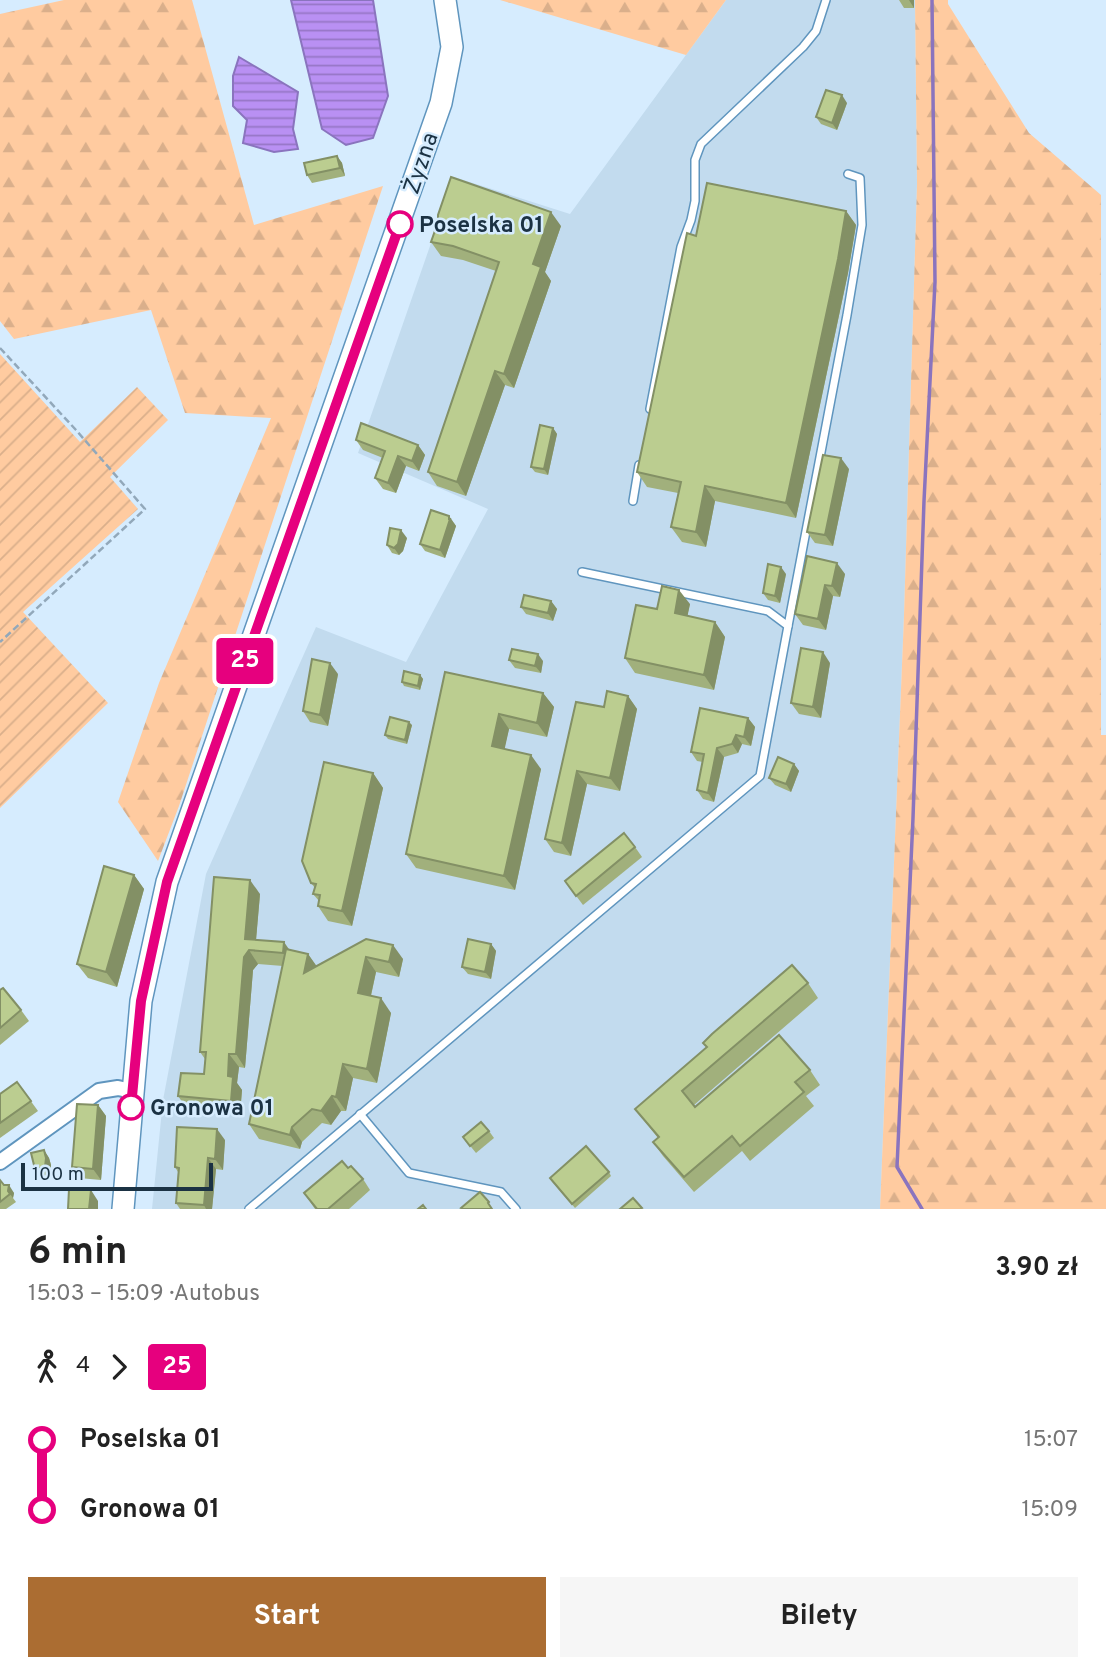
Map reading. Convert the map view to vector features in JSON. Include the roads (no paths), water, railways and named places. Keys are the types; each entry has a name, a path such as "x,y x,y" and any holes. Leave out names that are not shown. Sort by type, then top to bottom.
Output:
{"street":[{"name":"Żyzna","path":"123,1209 141,1001 167,882 441,103 452,47 445,0"},
{"path":"0,1162 99,1091 118,1088 132,1091"}],"lane":[{"path":"648,421 681,247 695,201 695,160 701,144 803,47 816,31 826,0"},
{"path":"249,1209 760,776 862,225 860,178 848,174"},
{"path":"633,501 640,461"},
{"path":"582,572 768,611 788,626"},
{"path":"360,1114 409,1173 501,1192 516,1209"}],"waterway":[{"path":"922,1209 897,1167 935,282 932,0"}],"place":[{"name":"Poselska 01","path":"400,224"},
{"name":"Gronowa 01","path":"131,1107"}]}
